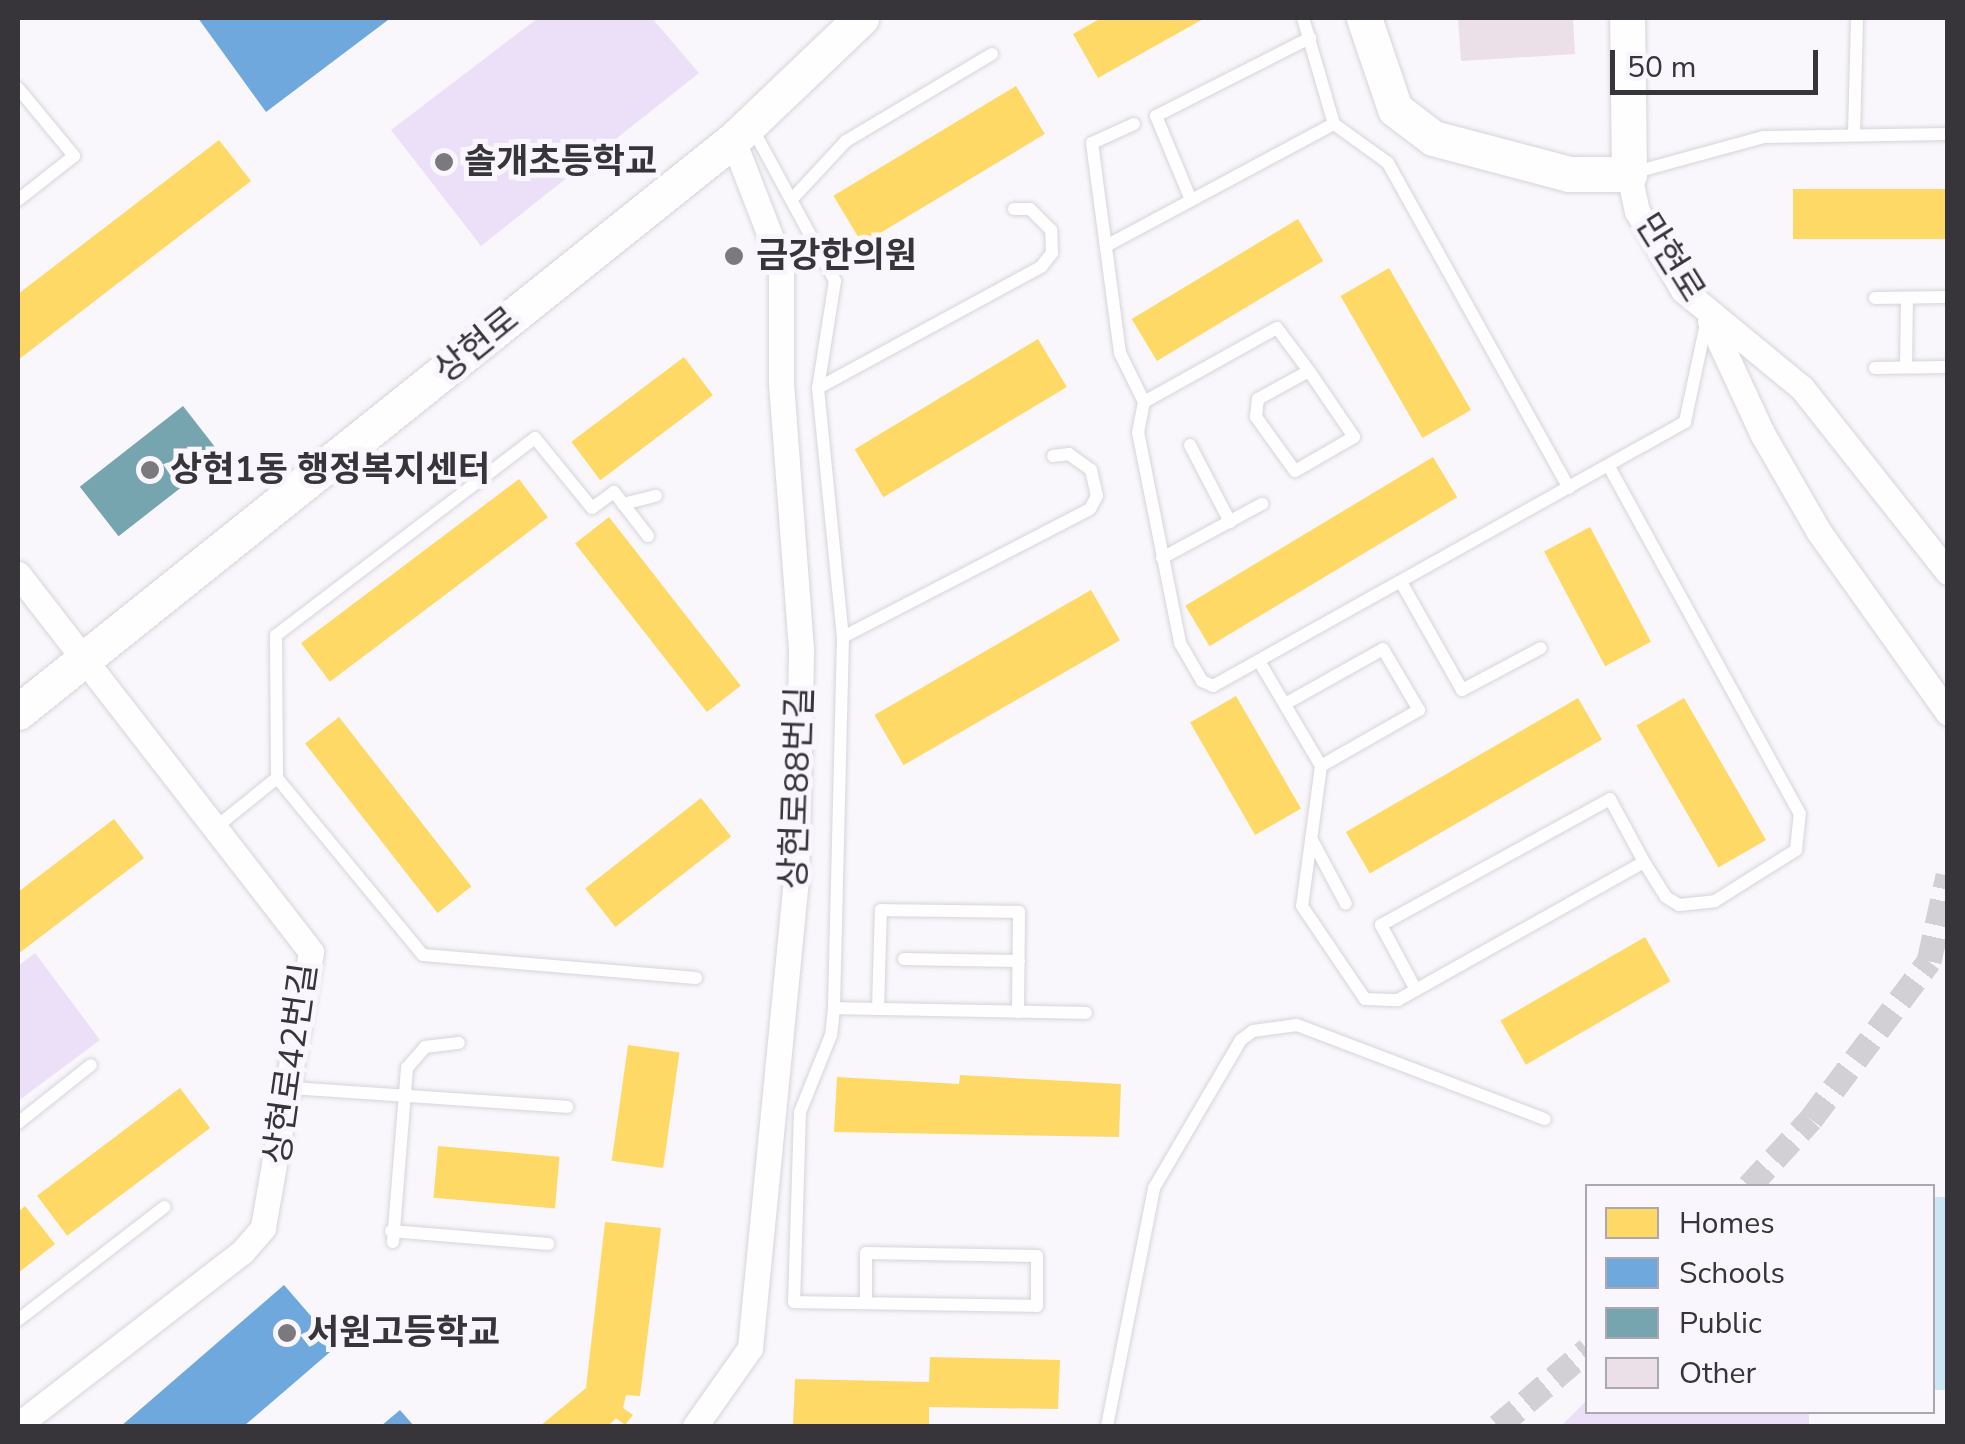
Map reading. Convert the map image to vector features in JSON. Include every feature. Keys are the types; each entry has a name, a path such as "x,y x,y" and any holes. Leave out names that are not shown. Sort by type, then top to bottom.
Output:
{"street":[{"name":"상현로","path":"18,712 741,132 861,18"},
{"path":"1364,18 1395,109 1433,138 1569,174 1629,174"},
{"name":"만현로","path":"1627,18 1629,174 1653,245 1708,316"},
{"name":"상현로88번길","path":"696,1426 750,1348 796,876 801,650 781,382 781,264 741,132"},
{"path":"1708,316 1802,388 1948,572"},
{"path":"1708,316 1763,435 1819,532 1948,713"},
{"path":"18,574 83,660"},
{"name":"상현로42번길","path":"18,1425 242,1252 264,1228 311,952 83,660"}],"lane":[{"path":"1304,18 1334,124 1388,163 1570,488"},
{"path":"1854,134 1856,18"},
{"path":"1192,200 1156,116 1310,38"},
{"path":"792,198 846,141 992,54"},
{"path":"18,88 74,156 18,200"},
{"path":"1134,124 1092,143 1120,354 1144,402 1138,432 1180,643 1202,681 1214,686 1685,422 1708,316"},
{"path":"1106,246 1334,124"},
{"path":"741,132 792,198 835,281 818,388 843,637 834,1008 831,1035 800,1112 794,1302 1037,1306 1037,1256 866,1253 866,1303"},
{"path":"1629,174 1764,137 1948,134"},
{"path":"818,388 1041,267 1052,253 1051,230 1030,209 1014,209"},
{"path":"1875,298 1948,298"},
{"path":"1906,367 1907,298"},
{"path":"1144,402 1277,328 1309,371 1354,437 1296,471 1256,416 1258,398 1309,371"},
{"path":"1875,368 1948,367"},
{"path":"648,536 614,492 592,508 535,438 276,635 277,778 423,955 696,978"},
{"path":"1190,444 1230,522"},
{"path":"843,637 1090,508 1097,496 1092,470 1068,454 1053,456"},
{"path":"1416,990 1381,925 1610,800 1666,897 1679,905 1714,901 1796,850 1800,814 1610,466"},
{"path":"624,504 656,496"},
{"path":"1162,558 1262,504"},
{"path":"1401,582 1462,690 1541,648"},
{"path":"1285,704 1383,650 1419,710 1321,766"},
{"path":"1260,661 1321,766 1302,906 1347,978 1365,999 1398,1000 1644,862"},
{"path":"214,828 277,778"},
{"path":"1312,840 1346,904"},
{"path":"878,1009 881,910 1019,912 1018,1012"},
{"path":"904,959 1018,961"},
{"path":"834,1008 1086,1013"},
{"path":"1107,1426 1154,1188 1232,1056 1253,1032 1296,1024 1545,1119"},
{"path":"460,1044 425,1046 412,1057 404,1096 392,1236 548,1244"},
{"path":"18,1123 91,1064"},
{"path":"290,1088 567,1107"},
{"path":"18,1320 164,1207"}],"shaded area":[{"path":"538,18 652,18 699,73 481,246 391,130"},
{"path":"35,953 100,1040 18,1101 18,966"},
{"path":"1585,1402 1585,1414 1809,1414 1809,1426 1561,1426"}],"water":[{"path":"1935,1197 1947,1197 1947,1390 1935,1390"}],"building: Homes":[{"path":"1101,18 1205,18 1098,78 1073,34"},
{"path":"1016,86 1045,134 862,244 833,196"},
{"path":"219,140 251,181 18,360 18,294"},
{"path":"1793,189 1948,189 1948,239 1793,239"},
{"path":"1298,219 1323,261 1157,361 1132,319"},
{"path":"1389,268 1471,410 1423,438 1341,296"},
{"path":"1038,339 1067,387 883,497 855,449"},
{"path":"684,357 713,395 600,480 571,442"},
{"path":"1433,457 1457,497 1209,646 1185,606"},
{"path":"519,479 548,517 330,682 301,643"},
{"path":"609,517 741,686 707,712 575,543"},
{"path":"1590,527 1651,642 1605,666 1544,551"},
{"path":"1091,590 1120,640 903,765 874,715"},
{"path":"1236,696 1301,809 1255,835 1190,722"},
{"path":"1578,698 1602,740 1370,874 1346,832"},
{"path":"1684,698 1766,840 1718,868 1636,726"},
{"path":"339,717 471,886 437,913 305,743"},
{"path":"701,798 731,837 615,927 585,889"},
{"path":"114,819 144,858 18,954 18,892"},
{"path":"1645,937 1670,981 1526,1065 1500,1020"},
{"path":"628,1045 679,1052 663,1168 612,1161"},
{"path":"960,1075 1121,1084 1119,1137 834,1132 837,1077 959,1084"},
{"path":"180,1088 210,1128 67,1236 37,1196"},
{"path":"438,1146 560,1157 555,1208 433,1198"},
{"path":"25,1206 55,1244 18,1273 18,1212"},
{"path":"605,1222 661,1228 640,1396 626,1395 623,1408 633,1415 625,1425 616,1418 608,1426 540,1426 586,1388"},
{"path":"930,1357 1060,1360 1058,1409 929,1407 929,1426 793,1426 795,1379 929,1382"}],"building: Schools":[{"path":"198,18 386,18 388,20 266,112"},
{"path":"284,1285 337,1346 244,1426 121,1426"},
{"path":"400,1410 414,1426 381,1426"}],"building: Public":[{"name":"상현1동 행정복지센터","path":"183,406 222,456 119,536 80,487"}],"building: Other":[{"path":"1458,18 1573,18 1575,54 1461,61"}],"tunnel":[{"path":"1751,1184 1811,1119 1929,961 1948,875"},
{"path":"1498,1426 1585,1352"}],"place":[{"name":"솔개초등학교","path":"444,162"},
{"name":"금강한의원","path":"734,256"},
{"name":"상현1동 행정복지센터","path":"150,470"},
{"name":"서원고등학교","path":"287,1333"}]}
